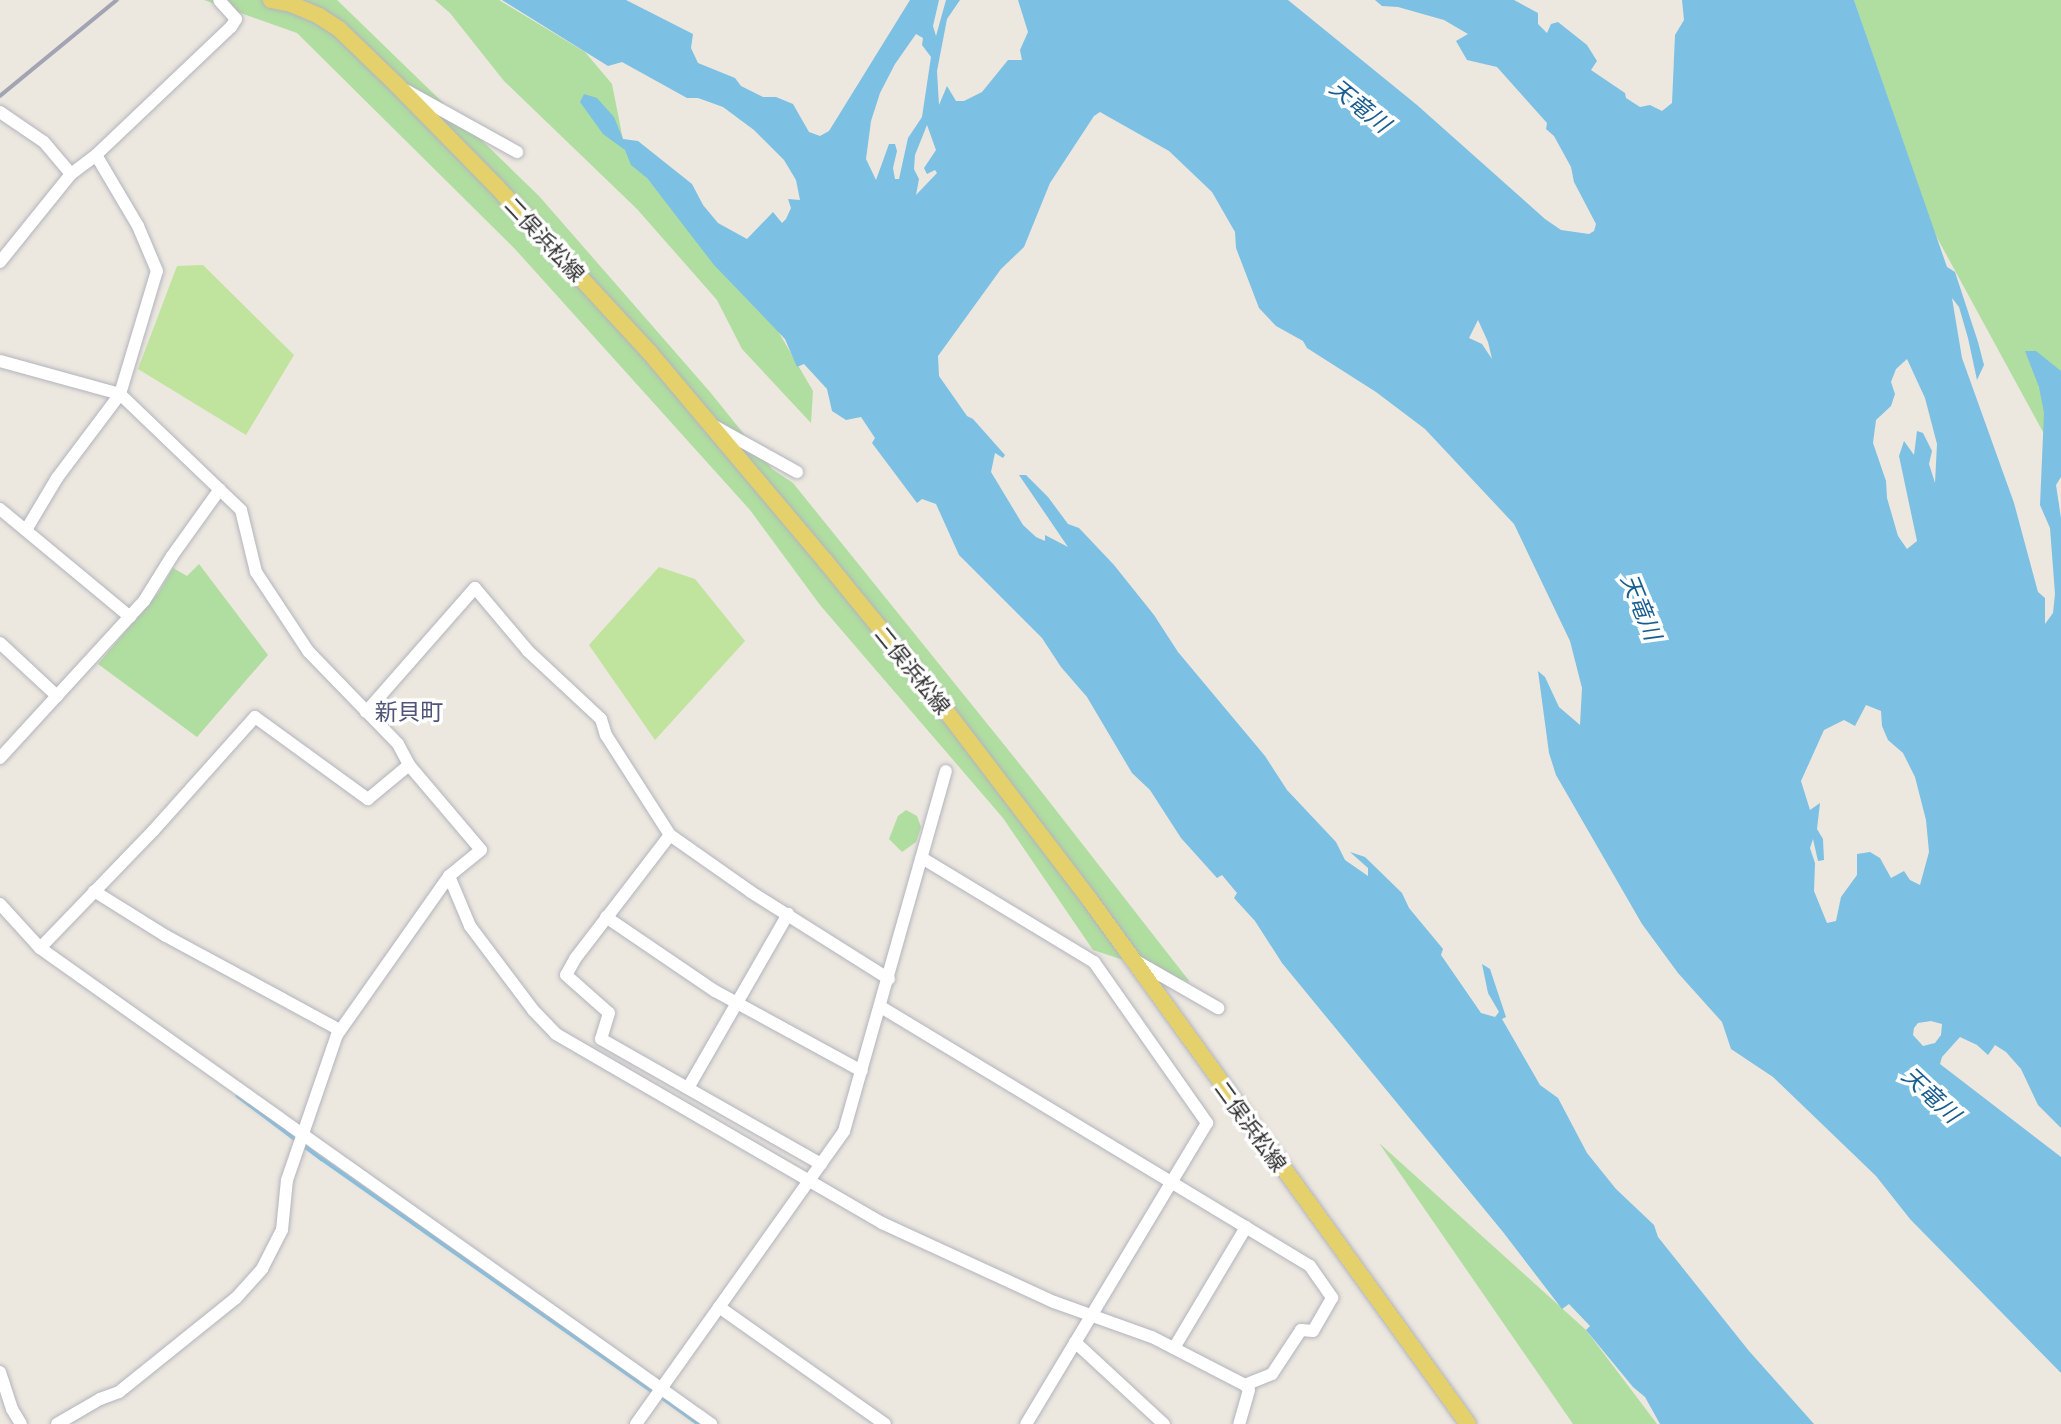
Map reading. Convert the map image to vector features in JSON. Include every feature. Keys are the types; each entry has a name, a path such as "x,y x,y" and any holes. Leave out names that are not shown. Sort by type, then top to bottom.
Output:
{"main road":[{"name":"二俣浜松線","path":"271,0 291,4 329,22 397,85 650,353 924,682 1090,900 1468,1424"}],"street":[{"path":"0,262 71,174 96,155 231,27 236,19 219,0"},
{"path":"397,85 517,152"},
{"path":"0,112 44,142 71,174"},
{"path":"26,530 57,478 120,394 157,271 138,226 96,155"},
{"path":"0,361 120,394 241,510 256,572 308,651 398,744 409,765 481,850 449,876 340,1030 286,1180 282,1230 261,1269 236,1298 119,1392 100,1399 57,1424"},
{"path":"708,422 796,472"},
{"path":"0,758 145,601 172,556 220,489"},
{"path":"0,509 130,617"},
{"path":"366,712 475,588 528,651 601,719 606,735 670,835 889,979"},
{"path":"0,643 57,696"},
{"path":"40,948 255,717 368,799 409,765"},
{"path":"636,1424 844,1131 946,771"},
{"path":"670,835 606,917 566,975 609,1013 601,1039 741,1121 821,1164"},
{"path":"922,858 1094,962 1207,1123 1026,1424"},
{"path":"449,876 470,926 533,1010 556,1034 618,1067 882,1223 1054,1301 1091,1313 1174,1348 1245,1385 1249,1390 1240,1424"},
{"path":"94,891 166,936 340,1030"},
{"path":"0,904 40,948 711,1424"},
{"path":"688,1088 788,914"},
{"path":"606,917 737,1004 862,1071"},
{"path":"1128,956 1218,1008"},
{"path":"881,1007 1310,1266 1332,1298 1313,1331 1301,1330 1272,1374 1245,1385"},
{"path":"1174,1348 1246,1227"},
{"path":"719,1307 885,1424"},
{"path":"1075,1342 1164,1424"},
{"path":"0,1372 12,1409 21,1424"}],"green space":[{"path":"204,0 337,0 539,196 710,392 772,469 793,483 1030,777 1190,982 1093,950 1003,818 820,605 750,510 515,249 297,33"},
{"path":"435,0 499,0 585,52 612,84 625,150 725,276 778,331 813,391 811,423 742,349 717,300 637,209 504,81 450,13"},
{"path":"1854,0 2061,0 2061,465 1934,232"},
{"path":"203,265 294,355 246,435 138,369 177,266"},
{"path":"199,564 268,655 197,737 98,664 159,592 173,568 187,576"},
{"path":"659,567 695,579 745,641 655,740 589,645"},
{"path":"906,810 917,816 921,827 916,842 902,852 889,839 898,816"},
{"path":"1379,1143 1586,1330 1657,1424 1573,1424"}],"water":[{"name":"天竜川","path":"502,0 626,0 693,34 691,48 698,63 735,78 741,86 763,97 776,97 793,104 809,132 820,136 829,131 910,0 939,0 933,26 936,36 946,0 960,0 947,19 937,71 939,105 947,86 956,101 964,101 982,92 1008,60 1022,60 1020,50 1028,32 1018,0 1288,0 1417,105 1545,219 1561,230 1589,234 1594,231 1596,224 1574,182 1571,167 1554,136 1546,129 1547,123 1497,67 1467,60 1456,41 1468,34 1444,20 1398,7 1382,6 1375,0 1514,0 1538,13 1538,24 1547,33 1551,24 1558,22 1587,45 1597,61 1591,70 1625,93 1626,98 1640,107 1650,105 1662,111 1672,103 1675,35 1684,20 1682,0 1854,0 1947,267 1955,272 1978,342 1984,365 1977,380 1959,307 1952,298 1962,358 2014,503 2038,592 2045,598 2045,624 2053,613 2055,594 2050,528 2040,505 2044,413 2039,387 2025,351 2036,351 2061,371 2061,477 2056,485 2061,518 2061,1128 2038,1105 2021,1069 2006,1052 1995,1045 1988,1055 1977,1045 1960,1037 1942,1057 1940,1064 2061,1157 2061,1373 1910,1219 1876,1176 1773,1077 1731,1049 1722,1022 1678,973 1642,924 1556,775 1549,753 1538,671 1545,677 1559,707 1580,725 1582,688 1570,641 1514,524 1425,429 1376,392 1307,348 1303,341 1276,326 1259,308 1236,248 1235,232 1212,192 1169,151 1100,112 1094,116 1050,183 1024,247 1001,269 938,356 939,376 967,416 973,419 1005,455 1003,458 995,453 991,472 1023,525 1036,537 1045,541 1045,535 1068,547 1019,475 1026,475 1048,497 1068,524 1079,528 1114,565 1154,615 1178,652 1265,756 1287,790 1336,842 1345,860 1368,876 1368,868 1350,852 1365,857 1402,893 1409,908 1443,949 1441,955 1481,1013 1495,1017 1499,1012 1488,993 1482,964 1490,969 1506,1017 1502,1019 1540,1085 1558,1098 1587,1153 1616,1189 1654,1225 1658,1237 1749,1351 1814,1424 1660,1424 1645,1397 1633,1387 1586,1330 1590,1326 1569,1304 1562,1309 1503,1232 1282,963 1255,921 1234,898 1237,893 1222,875 1217,878 1181,838 1150,790 1132,773 1087,697 1061,667 1042,638 959,555 936,504 922,499 917,503 872,443 875,438 861,417 846,420 832,411 827,389 804,364 797,367 785,339 714,265 647,178 631,165 625,150 603,134 580,102 584,94 597,98 614,117 623,139 638,141 692,184 703,205 718,223 747,239 773,212 782,223 791,208 788,199 800,200 796,180 784,160 754,130 723,107 698,98 687,98 622,62 608,66","holes":["916,34 923,38 922,45 931,57 922,117 908,138 899,179 895,179 893,168 897,151 895,144 889,144 876,180 866,159 871,121 880,93 895,64","927,125 936,150 924,168 927,174 935,170 937,173 916,195 919,179 914,169 915,155","1478,320 1492,359 1482,344 1469,338","1907,359 1925,398 1937,444 1935,483 1929,464 1932,451 1923,433 1917,431 1914,455 1904,441 1899,456 1917,541 1907,549 1898,536 1887,498 1886,481 1873,443 1876,420 1891,406 1895,394 1891,382 1896,369","1866,705 1881,711 1882,726 1888,740 1903,753 1915,777 1926,820 1929,852 1920,885 1910,880 1904,871 1891,878 1880,858 1870,852 1857,854 1857,875 1841,897 1836,921 1827,923 1814,891 1815,863 1810,848 1813,839 1818,861 1824,860 1823,839 1817,829 1820,803 1810,810 1801,781 1824,730 1844,720 1855,726","1931,1021 1942,1024 1941,1035 1935,1043 1923,1046 1913,1035 1918,1023"]}],"waterway":[{"path":"238,1096 322,1159 653,1392"},
{"path":"660,1396 699,1424"}],"railway":[{"path":"0,96 117,0"}],"district":[{"name":"新貝町","path":"409,712"}]}
